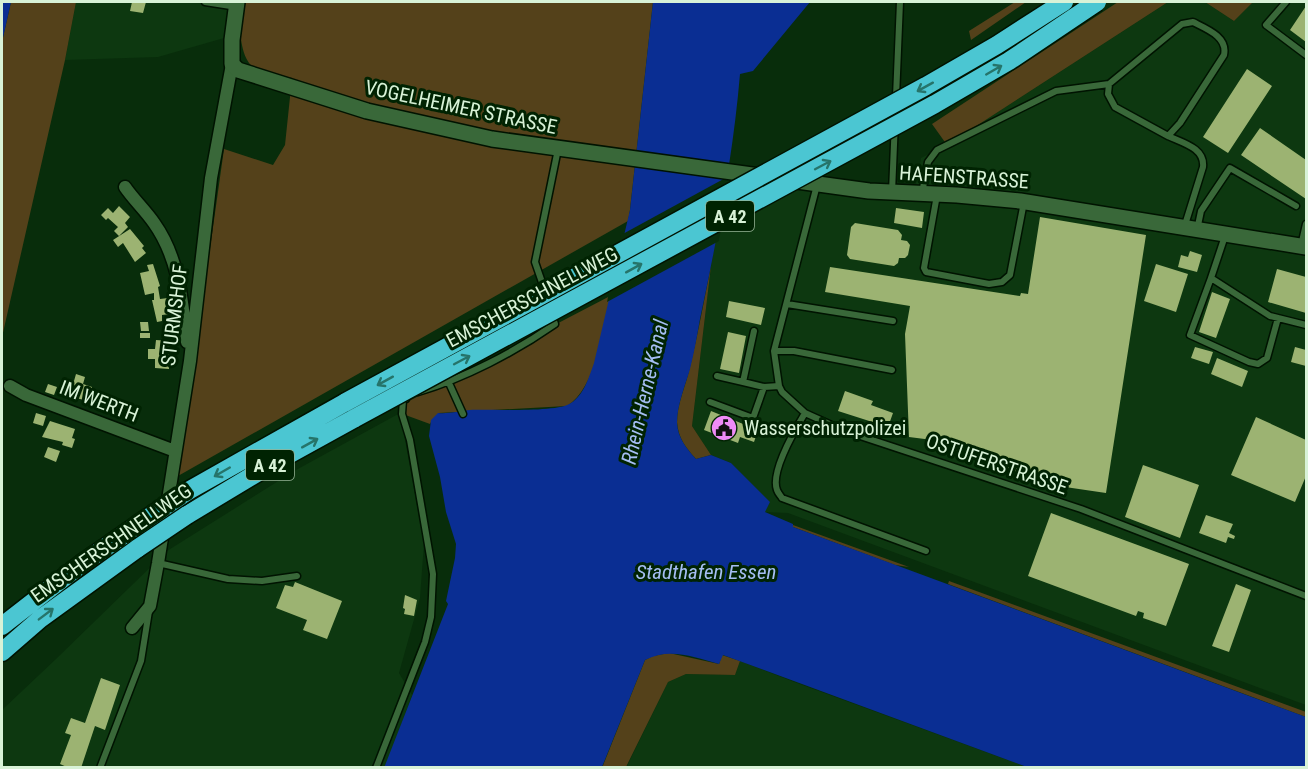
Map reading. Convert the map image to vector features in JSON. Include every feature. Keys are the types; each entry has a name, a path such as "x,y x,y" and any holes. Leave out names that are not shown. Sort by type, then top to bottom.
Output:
{"highway":[{"name":"EMSCHERSCHNELLWEG","path":"2,626 83,563 188,491 346,402 926,86 1065,2"},
{"name":"EMSCHERSCHNELLWEG","path":"2,652 40,619 138,548 187,515 277,461 935,104 1009,61 1097,2"}],"street":[{"name":"STURMSHOF","path":"132,628 150,606 158,563 190,361 211,178 232,64 232,40 237,4"},
{"name":"VOGELHEIMER STRASSE","path":"232,64 248,75 367,111 482,137 618,158"},
{"name":"HAFENSTRASSE","path":"618,158 892,193 1024,202 1304,247"},
{"path":"125,187 155,224 175,266 180,286 190,361"},
{"name":"IM WERTH","path":"10,386 176,451"}],"lane":[{"path":"205,2 237,4"},
{"path":"892,193 900,2"},
{"path":"1286,2 1266,25 1306,55"},
{"path":"1024,202 1010,275 1002,282 989,284 926,272 924,268 929,194 928,162 937,150 1056,91 1109,84 1182,24 1193,22 1215,34 1223,42 1224,56 1180,123 1168,136"},
{"path":"1109,84 1108,94 1115,107 1200,153 1204,158 1191,229"},
{"path":"376,768 425,642 431,617 433,592 434,574 410,440 402,414 403,400 449,383 536,338 555,324 535,262 558,148"},
{"path":"1191,229 1230,168 1296,206"},
{"path":"717,376 764,387 779,386 774,351 817,184"},
{"path":"1304,247 1306,224"},
{"path":"1225,235 1190,335 1258,364 1267,358 1278,318"},
{"path":"1211,278 1270,316 1306,325"},
{"path":"787,304 893,321"},
{"path":"743,382 754,331"},
{"path":"774,351 794,351 892,370"},
{"path":"449,383 463,414"},
{"name":"OSTUFERSTRASSE","path":"779,386 782,392 805,413 845,430 1081,509 1306,596"},
{"path":"710,402 753,418 764,387"},
{"path":"805,413 784,453 776,477 776,489 782,498 926,551"},
{"path":"158,563 236,579 262,581 297,576"},
{"path":"100,768 141,661 150,606"}],"shaded area":[{"path":"11,2 76,2 2,337 2,42"},
{"path":"76,2 236,2 231,36 158,57 65,60"},
{"path":"241,2 653,2 630,210 628,221 178,476 224,149 273,165 285,145 292,78 263,72 249,63 241,38"},
{"path":"1015,2 1026,2 971,40 969,31"},
{"path":"1118,2 1168,2 947,145 932,124"},
{"path":"1168,2 1205,2 1234,21 1253,2 1306,2 1306,705 788,513 764,512 770,502 731,463 711,455 692,426 711,266 726,176 915,190 921,158 947,145"},
{"path":"1205,2 1253,2 1234,21"},
{"path":"711,266 692,426 711,455 696,459 681,438 677,415 693,355"},
{"path":"612,295 592,372 577,398 567,406 439,413 430,424 400,413 409,401"},
{"path":"400,413 424,543 420,598 399,673 412,695 386,767 2,768 2,710 167,551 296,470"},
{"path":"793,525 909,567 895,565 793,527"},
{"path":"949,581 1306,712 1306,717 948,584"},
{"path":"669,653 719,664 722,655 740,661 735,675 686,674 668,682 626,767 602,768 645,660"},
{"path":"740,661 1027,767 626,768 668,682 686,674 735,675"}],"water":[{"path":"2,2 11,2 2,42"},
{"path":"653,2 810,2 753,71 740,74 729,167 718,228 693,357 677,416 679,433 692,455 696,459 711,455 731,463 770,502 765,512 793,524 793,527 1306,717 1306,767 1027,767 723,655 719,664 682,654 663,654 645,660 602,767 384,768 448,604 446,601 455,558 456,544 446,512 429,436 431,420 438,413 564,406 576,400 586,385 594,363 630,210"}],"pier":[{"path":"729,176 719,241 607,302 621,235"}],"building":[{"path":"132,2 146,2 143,13 130,11"},
{"path":"1306,6 1306,42 1290,30"},
{"path":"1247,69 1272,86 1228,153 1203,137"},
{"path":"1260,128 1306,160 1306,199 1241,155"},
{"path":"119,206 130,217 125,223 128,227 119,236 114,231 118,227 101,215 108,208 113,213"},
{"path":"896,208 924,212 922,228 894,223"},
{"path":"1040,217 1146,235 1106,493 1038,483 1039,475 1000,469 1001,460 955,453 956,443 909,437 905,334 910,306 825,292 830,267 1020,296 1021,293 1028,294"},
{"path":"855,223 898,230 902,235 901,240 907,241 910,245 908,255 905,258 899,258 898,263 894,266 850,259 847,255 851,227"},
{"path":"130,229 144,246 142,248 146,253 135,262 123,243 118,247 113,240"},
{"path":"1190,251 1202,255 1197,272 1178,267 1181,255 1188,257"},
{"path":"153,264 160,286 158,287 160,299 168,298 170,314 162,315 162,321 157,322 152,300 154,300 154,293 145,295 140,273 149,271 147,265"},
{"path":"1156,264 1188,274 1176,312 1144,301"},
{"path":"1277,269 1306,277 1306,313 1268,302"},
{"path":"1212,292 1230,299 1216,338 1199,332"},
{"path":"729,301 765,308 761,325 726,317"},
{"path":"140,322 148,322 149,331 141,331"},
{"path":"728,332 746,336 739,373 720,369"},
{"path":"140,333 150,333 150,338 140,338"},
{"path":"156,340 170,341 169,369 155,368 155,359 148,359 148,349 155,349"},
{"path":"1195,347 1213,352 1209,364 1191,358"},
{"path":"1295,347 1306,350 1306,366 1291,362"},
{"path":"1217,358 1248,371 1242,387 1211,374"},
{"path":"76,374 85,377 83,384 92,387 87,401 66,395 67,393 61,391 65,378 74,381"},
{"path":"48,384 57,387 54,395 45,392"},
{"path":"845,391 873,401 871,405 893,413 888,427 838,411"},
{"name":"Wasserschutzpolizei","path":"711,411 758,430 754,442 740,437 738,443 704,430"},
{"path":"36,413 46,416 43,426 33,423"},
{"path":"1256,417 1306,440 1306,476 1295,502 1231,475"},
{"path":"50,421 75,429 72,448 62,445 63,442 42,437"},
{"path":"780,423 790,427 788,434 778,430"},
{"path":"48,447 60,451 56,462 44,457"},
{"path":"1143,465 1199,485 1180,538 1125,517"},
{"path":"1051,513 1189,564 1166,626 1143,618 1144,613 1138,611 1136,616 1028,576"},
{"path":"1206,515 1233,524 1229,533 1235,536 1234,539 1228,537 1226,543 1199,533"},
{"path":"295,582 342,601 327,639 303,630 307,620 276,608 285,585 293,587"},
{"path":"1236,584 1251,590 1229,652 1212,646"},
{"path":"405,595 417,600 414,616 404,614"},
{"path":"101,678 120,685 105,730 95,726 81,768 69,768 60,764 71,735 65,733 71,718 85,723"}],"place":[{"name":"Wasserschutzpolizei","path":"724,428"}],"water label":[{"name":"Rhein-Herne-Kanal","path":"645,392"},
{"name":"Stadthafen Essen","path":"706,572"}]}
